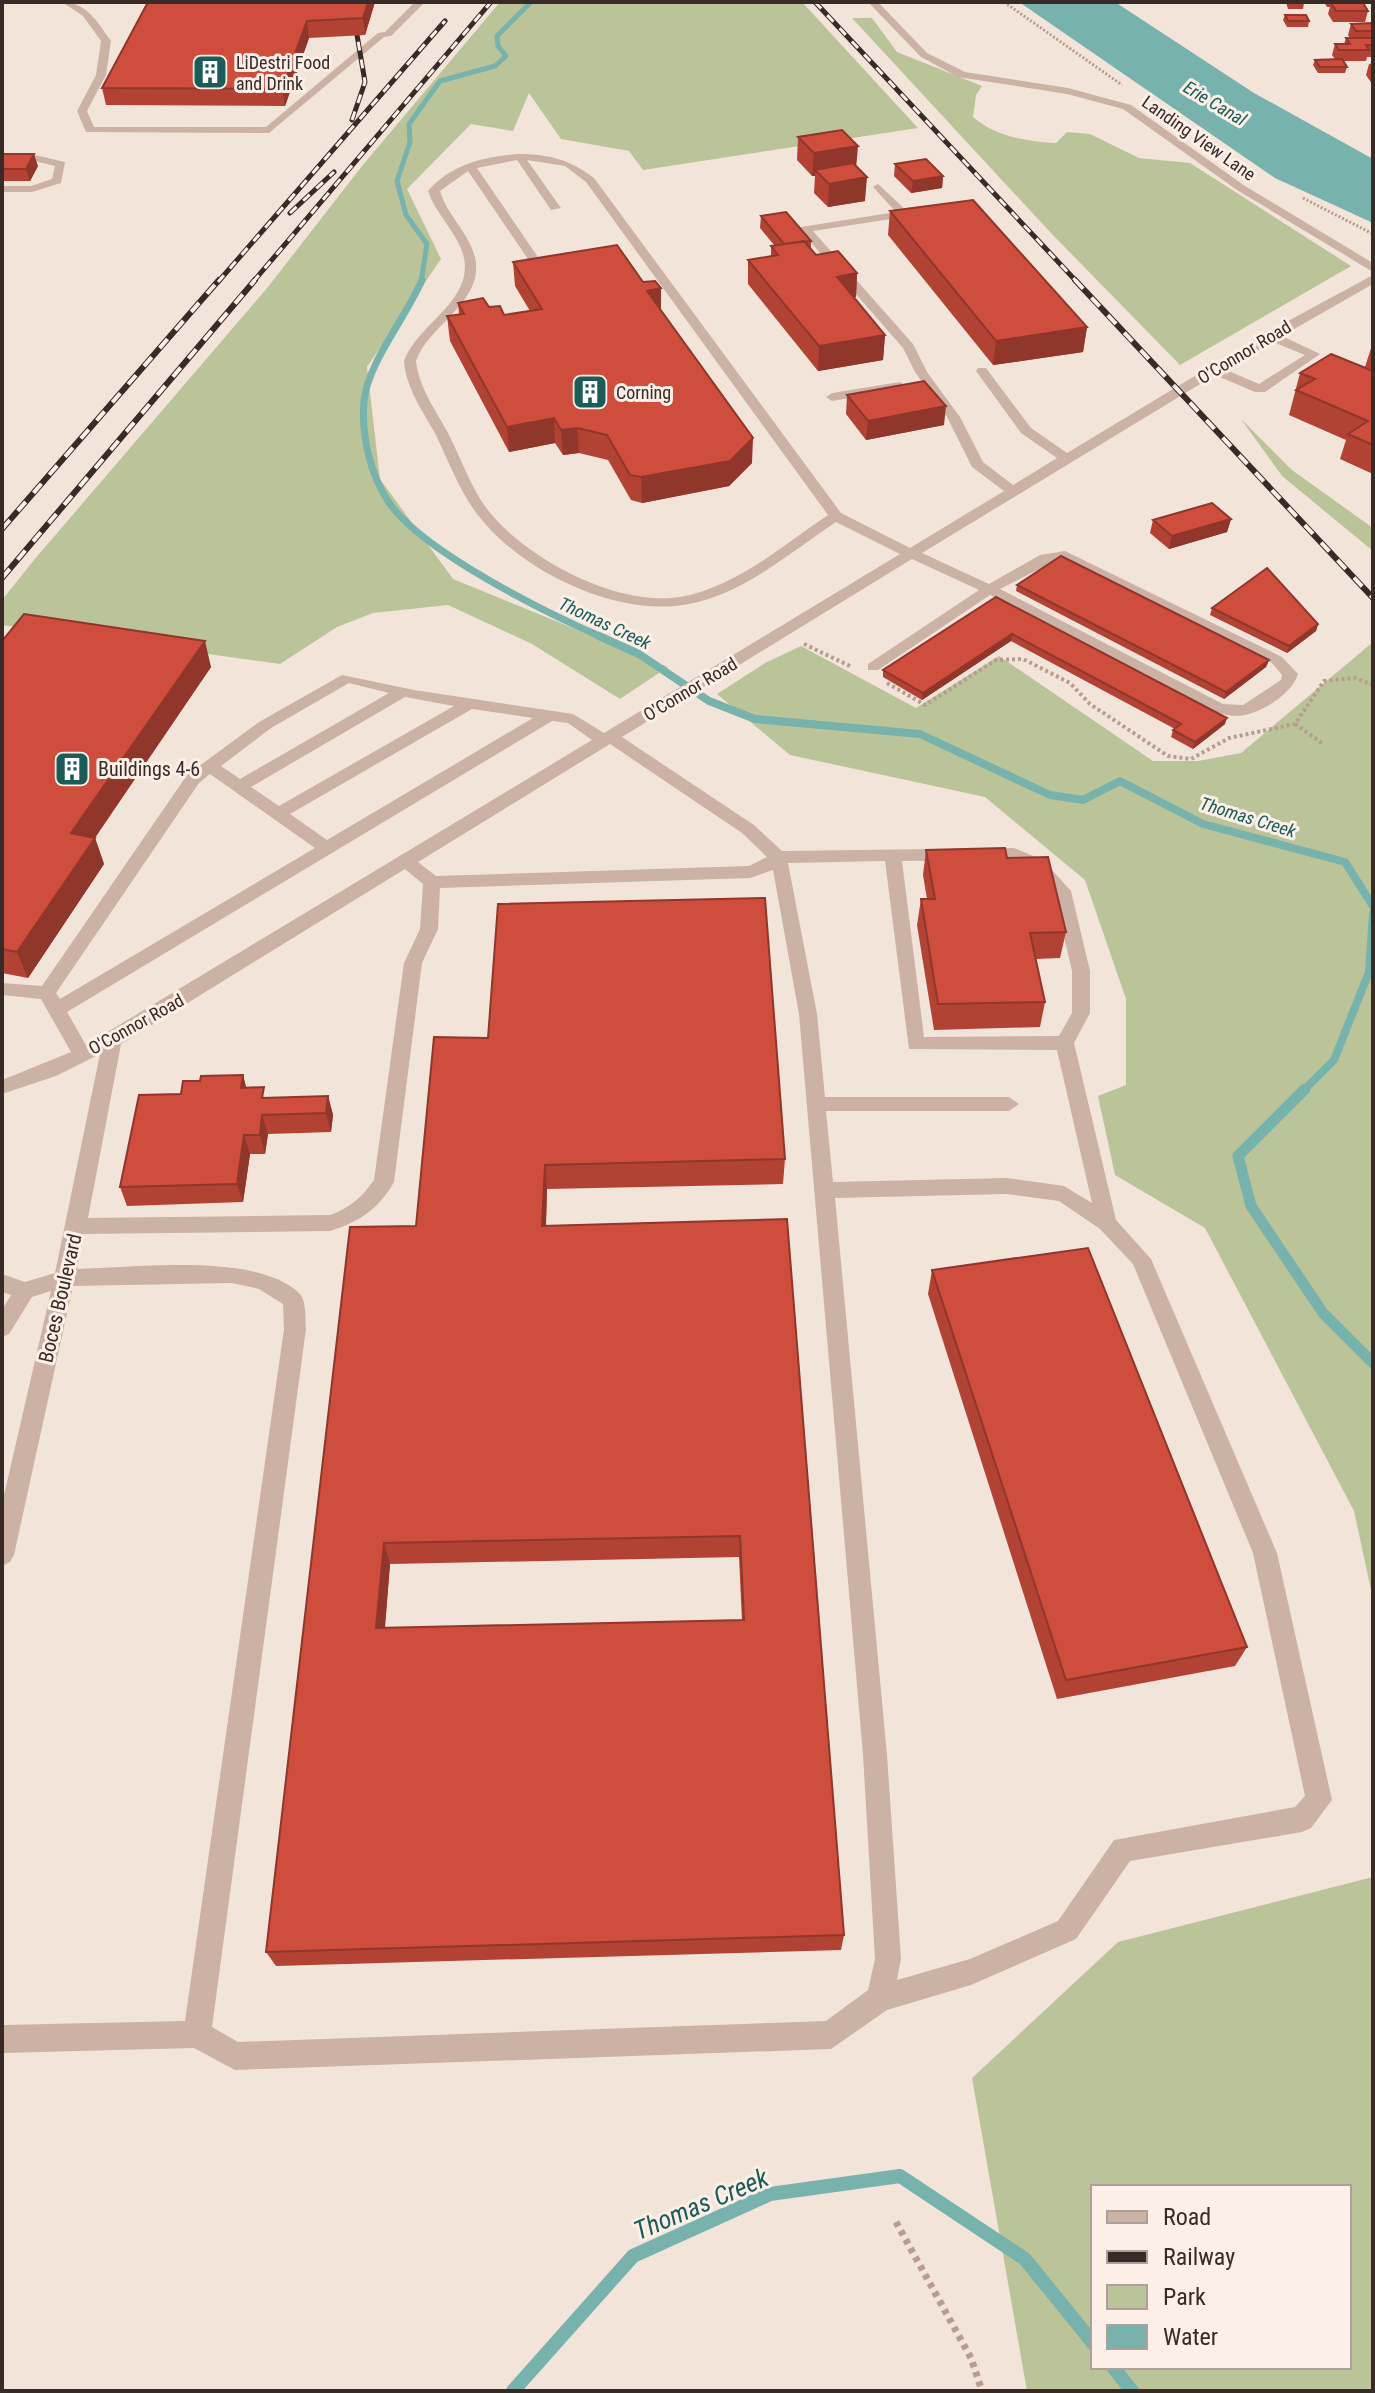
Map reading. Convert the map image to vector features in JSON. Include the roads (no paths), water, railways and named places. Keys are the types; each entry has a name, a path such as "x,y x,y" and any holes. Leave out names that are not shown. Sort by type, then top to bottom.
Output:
{"street":[{"path":"67,2 86,14 106,41 101,75 82,111 90,130 269,130 381,35 388,34 420,2"},
{"name":"Landing View Lane","path":"873,2 924,55 962,75 1091,95 1127,107 1241,188 1373,268"},
{"path":"520,157 555,208"},
{"path":"836,516 710,593 679,602 649,603 557,573 483,514 423,399 410,363 413,351 439,327 457,303 468,277 470,260 437,204 434,191 446,178 470,166 520,157 569,164 590,180 836,516 991,590 1227,711 1248,712 1288,682 1290,674 1277,660 1070,556 1051,554 991,590 871,672"},
{"path":"2,159 35,158 61,164 57,181 32,189 2,189"},
{"path":"470,166 534,260"},
{"path":"878,187 904,214 805,229 909,347 927,381 953,417 977,464 1014,492"},
{"name":"O'Connor Road","path":"2,1087 49,1071 112,1040 1270,336 1373,279"},
{"path":"1215,370 1260,389 1314,354 1270,336"},
{"path":"982,371 1004,395 1012,417 1023,431 1042,446 1069,459"},
{"path":"832,397 927,381"},
{"path":"47,993 193,779 265,725 347,678 469,704 573,719 748,829 778,857 801,962 875,1755 888,1959 880,1998"},
{"path":"239,787 403,692"},
{"path":"278,814 469,704"},
{"path":"58,1009 548,716"},
{"path":"210,766 325,847"},
{"path":"406,861 432,882 750,872 765,867 778,857 1014,854 1037,864 1062,891 1081,971 1081,1013 1065,1043 1107,1223"},
{"path":"893,856 916,1044 1065,1043"},
{"path":"76,1226 330,1223 348,1219 368,1206 384,1182 413,963 429,929 432,882"},
{"path":"2,989 47,993"},
{"path":"47,993 82,1055"},
{"name":"Boces Boulevard","path":"2,1555 65,1278 112,1040"},
{"path":"816,1104 1009,1104"},
{"path":"2,2039 197,2034 235,2056 831,2035 880,1998 971,1972 1067,1930 1123,1849 1302,1819 1319,1800 1265,1553 1141,1259 1107,1223 1064,1194 1007,1186 824,1190"},
{"path":"2,1283 25,1291 65,1278 232,1275 264,1282 293,1300 293,1344 197,2034"},
{"path":"2,1328 25,1291"}],"water":[{"name":"Erie Canal","path":"1019,2 1115,2 1254,93 1373,159 1373,223 1275,178"}],"waterway":[{"name":"Thomas Creek","path":"421,282 427,244 406,215 397,181 410,142 409,124 440,81 495,66 506,56 498,46 497,36 531,2"},
{"name":"Thomas Creek","path":"421,282 372,372 364,401 366,440 382,490 404,520 456,560 552,614 604,638"},
{"name":"Thomas Creek","path":"599,636 639,654 709,701 755,719 920,734 1050,795 1083,800 1120,781 1203,824 1345,862 1373,906"},
{"name":"Thomas Creek","path":"1373,913 1369,972 1334,1060 1238,1156 1251,1206 1323,1313 1373,1363"},
{"name":"Thomas Creek","path":"513,2391 633,2256 770,2194 900,2176 1025,2259 1091,2341"},
{"name":"Thomas Creek","path":"1115,2369 1132,2391"}],"railway":[{"path":"253,282 491,2"},
{"path":"815,2 1077,282"},
{"path":"218,282 445,21"},
{"path":"352,120 365,82 357,35"},
{"path":"290,213 334,172"},
{"path":"2,529 219,280"},
{"path":"2,578 255,280"},
{"path":"1075,280 1373,598"}],"place":[{"name":"LiDestri Food and Drink","path":"210,72"},
{"name":"Corning","path":"590,392"},
{"name":"Buildings 4-6","path":"72,769"}]}
